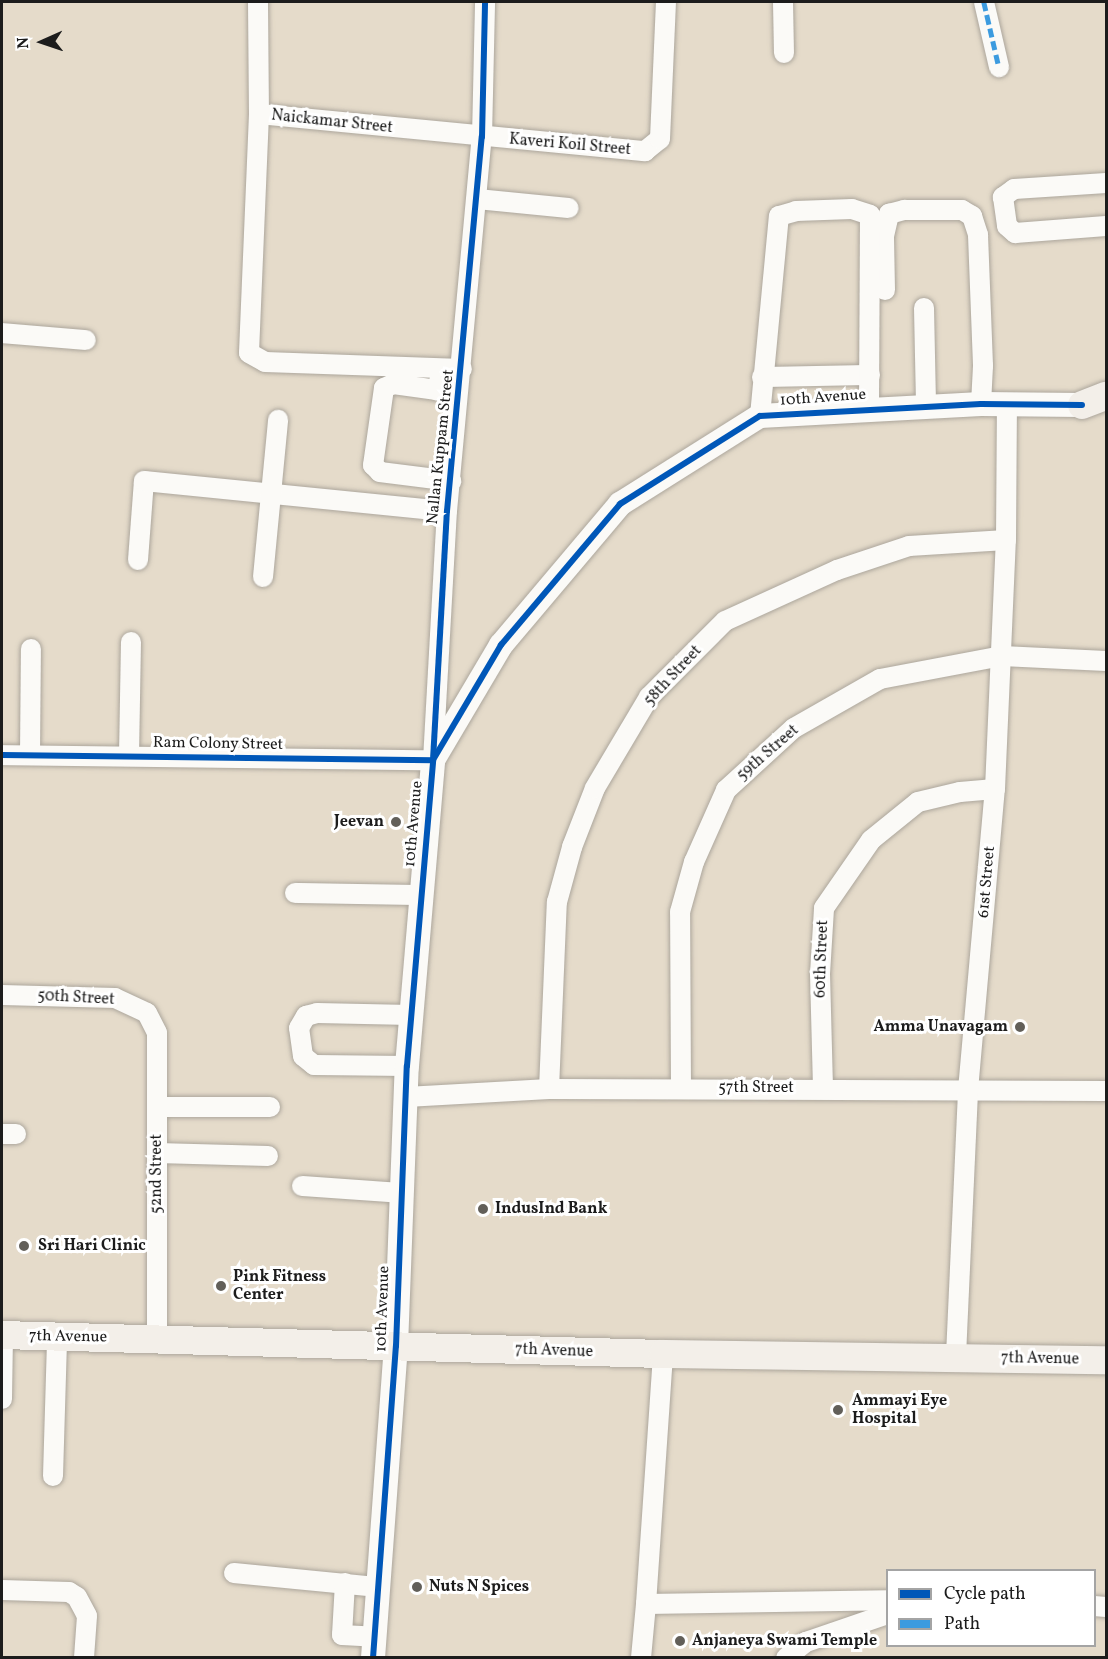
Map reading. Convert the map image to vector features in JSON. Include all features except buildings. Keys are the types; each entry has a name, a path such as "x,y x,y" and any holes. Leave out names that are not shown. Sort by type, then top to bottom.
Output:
{"main road":[{"name":"7th Avenue","path":"2,1335 57,1338 157,1337 663,1354 956,1356 1107,1360"}],"street":[{"name":"Naickamar Street","path":"258,2 259,114 482,137"},
{"name":"Nallan Kuppam Street","path":"433,760 447,511 482,137 485,2"},
{"name":"Kaveri Koil Street","path":"482,137 645,151 660,139 666,2"},
{"path":"783,2 784,52"},
{"path":"984,2 999,67"},
{"path":"259,114 249,353 265,363 462,369"},
{"path":"1107,183 1014,189 1003,197 1007,226 1015,232 1107,226"},
{"path":"477,199 569,208"},
{"path":"760,416 779,216 796,211 852,208 870,215 869,409"},
{"path":"885,290 884,236 889,214 904,210 962,210 972,216 978,235 983,366 981,404"},
{"path":"924,308 926,406"},
{"path":"2,333 86,340"},
{"path":"442,369 437,390 393,384 384,388 373,465 380,472 451,481"},
{"path":"762,377 870,375"},
{"name":"10th Avenue","path":"374,1647 396,1346 400,1193 407,1066 433,760 501,645 620,504 760,416 981,404 1007,406 1098,404"},
{"name":"61st Street","path":"956,1356 968,1090 995,789 1006,540 1007,406"},
{"path":"263,577 278,420"},
{"path":"138,560 144,481 447,511"},
{"name":"58th Street","path":"549,1089 557,902 572,847 595,788 648,697 725,621 837,570 909,546 1006,540"},
{"path":"129,756 131,642"},
{"path":"30,755 31,649"},
{"name":"59th Street","path":"681,1088 680,912 694,862 726,790 794,729 880,679 1002,656 1107,661"},
{"name":"Ram Colony Street","path":"2,755 433,760"},
{"name":"60th Street","path":"823,1088 820,974 824,908 871,840 918,802 960,792 995,789"},
{"path":"295,893 421,895"},
{"name":"50th Street","path":"2,995 115,998 147,1013"},
{"name":"52nd Street","path":"147,1013 157,1033 157,1337"},
{"path":"407,1066 314,1065 303,1056 299,1028 306,1016 317,1013 411,1015"},
{"name":"57th Street","path":"406,1097 549,1089 681,1088 1107,1092"},
{"path":"157,1107 270,1107"},
{"path":"157,1153 268,1156"},
{"path":"302,1186 400,1193"},
{"path":"2,1335 2,1399"},
{"path":"52,1476 57,1338"},
{"path":"641,1658 663,1354"},
{"path":"234,1573 378,1587"},
{"path":"345,1583 342,1635 374,1647"},
{"path":"2,1590 69,1592 76,1597 87,1616 84,1658"},
{"path":"646,1604 886,1600"},
{"path":"786,1658 806,1642 886,1615"}],"marked path":[{"path":"984,2 999,67"}],"cycle path":[{"path":"2,755 433,760 447,511 482,137 485,2"},
{"path":"373,1658 396,1346 407,1066 433,760 501,645 620,504 760,416 981,404 1082,405"}],"place":[{"name":"Jeevan","path":"396,822"},
{"name":"Amma Unavagam","path":"1020,1027"},
{"name":"IndusInd Bank","path":"483,1209"},
{"name":"Sri Hari Clinic","path":"24,1246"},
{"name":"Pink Fitness Center","path":"221,1286"},
{"name":"Ammayi Eye Hospital","path":"838,1410"},
{"name":"Nuts N Spices","path":"417,1587"},
{"name":"Anjaneya Swami Temple","path":"680,1641"}]}
